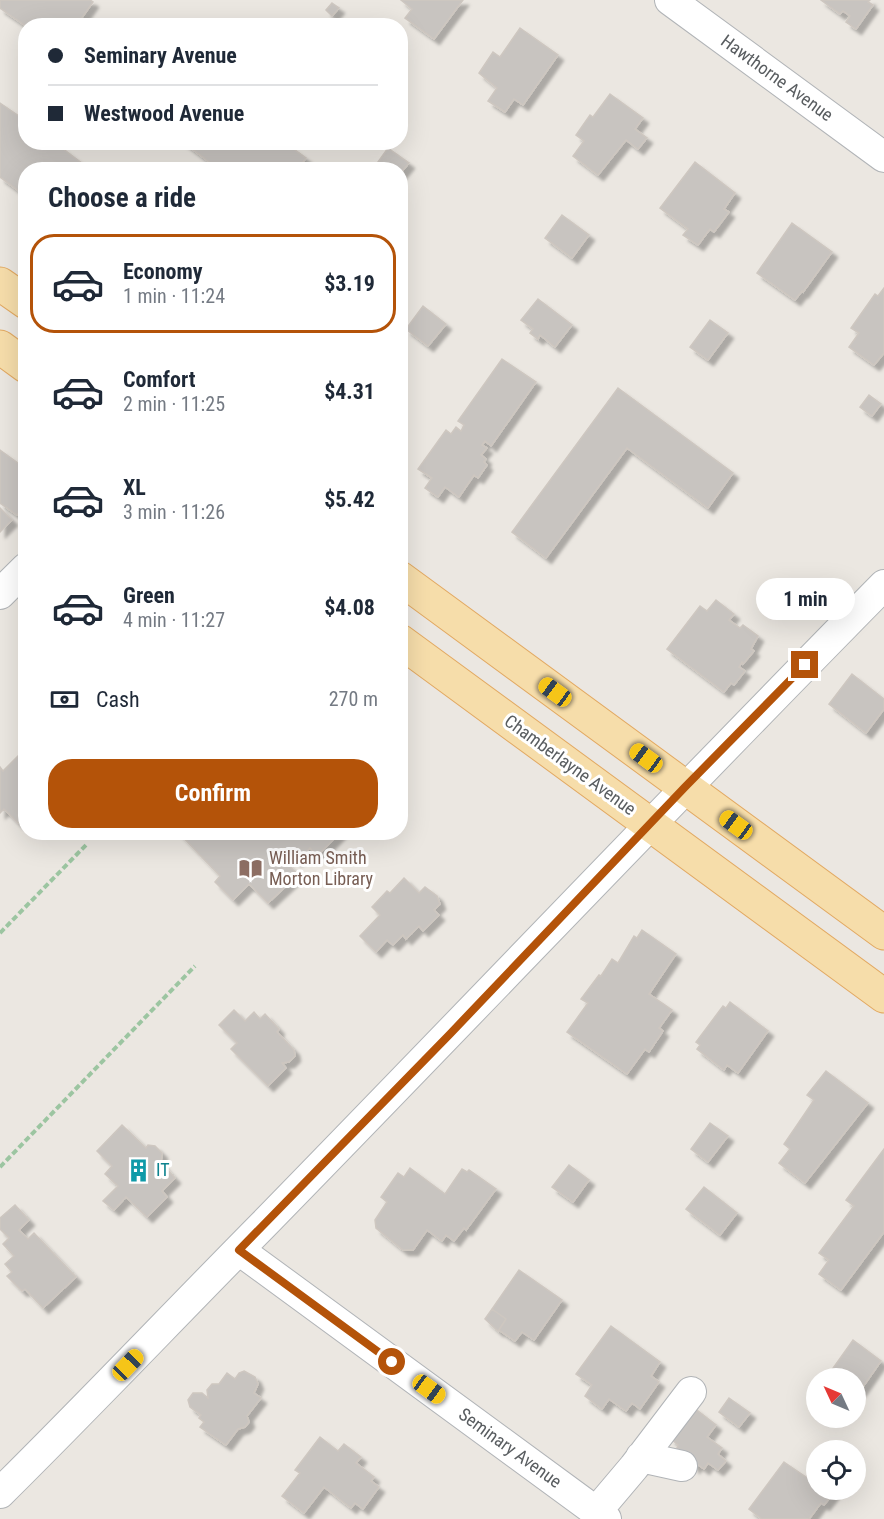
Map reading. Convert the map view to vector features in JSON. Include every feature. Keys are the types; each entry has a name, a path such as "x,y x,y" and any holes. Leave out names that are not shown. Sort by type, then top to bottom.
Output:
{"main road":[{"path":"0,284 18,297"},
{"path":"0,347 18,360"},
{"path":"408,584 883,929"},
{"name":"Chamberlayne Avenue","path":"408,647 884,996"}],"street":[{"name":"Hawthorne Avenue","path":"669,0 884,157"},
{"path":"0,594 18,576"},
{"path":"0,1493 80,1414 685,787 884,585"},
{"name":"Seminary Avenue","path":"239,1250 601,1515"},
{"path":"601,1515 690,1392"},
{"path":"641,1457 682,1466"}],"path":[{"path":"0,933 86,845"},
{"path":"0,1167 195,966"}],"building":[{"path":"0,0 90,0 93,2 82,18 18,18 18,20 0,8"},
{"path":"401,0 463,0 434,39 405,18 412,9"},
{"path":"821,0 870,0 868,2 873,5 856,29 846,22 850,16 843,11 840,14"},
{"path":"332,3 339,8 332,16 326,10"},
{"path":"520,28 558,55 523,105 514,99 505,112 488,101 497,88 479,73 493,52 500,57"},
{"path":"610,94 643,118 635,129 647,138 638,149 626,140 598,175 573,156 584,141 576,135 590,115 593,117"},
{"path":"0,103 18,115 18,150 65,150 80,162 18,162 18,190 0,177"},
{"path":"194,150 295,150 306,158 303,162 209,162"},
{"path":"387,150 391,150 408,162 378,162"},
{"path":"695,162 735,193 724,209 729,212 714,232 710,229 698,245 683,235 688,229 660,208"},
{"path":"562,215 589,235 572,258 545,238"},
{"path":"792,223 832,252 795,300 757,273"},
{"path":"884,288 884,353 874,365 849,347 859,333 851,328 875,294 878,296"},
{"path":"538,299 572,325 555,347 540,335 538,339 530,333 533,329 521,320"},
{"path":"423,306 446,324 428,346 408,331 408,326"},
{"path":"710,320 728,333 708,360 690,347"},
{"path":"502,359 536,382 491,446 485,441 482,445 487,448 481,455 486,459 484,462 487,465 478,478 474,475 459,497 445,487 438,497 425,488 432,478 418,469 446,430 451,434 456,427 461,431 464,425 458,421"},
{"path":"618,388 733,473 708,508 627,448 546,558 512,532"},
{"path":"869,395 881,404 872,416 860,407"},
{"path":"0,450 18,463 18,514 0,503"},
{"path":"0,508 12,520 0,532"},
{"path":"716,600 734,614 729,620 740,628 743,625 758,636 751,649 754,651 739,667 745,671 734,685 731,683 724,692 667,649 700,606 707,611"},
{"path":"852,674 884,699 884,709 866,733 829,704"},
{"path":"18,756 18,823 4,809 0,813 0,767 3,771"},
{"name":"William Smith Morton Library","path":"186,840 333,840 317,856 310,848 296,861 284,848 278,854 298,875 268,903 249,884 233,900 215,882 220,876"},
{"path":"404,878 419,893 425,887 437,896 440,904 434,910 439,915 423,931 419,926 406,939 403,935 393,945 387,940 376,952 360,936 380,915 372,907"},
{"path":"642,930 676,954 649,994 672,1010 659,1028 663,1031 649,1052 645,1049 627,1074 567,1032 588,1003 581,999 612,959 618,963 634,936 637,938"},
{"path":"730,1002 768,1031 738,1073 727,1065 724,1070 697,1049 700,1045 696,1042 723,1006 726,1008"},
{"path":"234,1010 245,1021 254,1012 260,1019 265,1014 279,1029 277,1032 294,1050 295,1056 289,1062 282,1063 286,1068 268,1086 231,1049 237,1043 219,1025"},
{"path":"826,1071 868,1103 805,1183 779,1163 790,1149 784,1144 814,1100 807,1095"},
{"path":"710,1123 728,1136 708,1162 691,1149"},
{"name":"IT","path":"122,1125 146,1148 148,1145 155,1146 162,1153 161,1163 175,1178 162,1191 167,1197 147,1217 126,1197 114,1210 103,1201 118,1186 105,1174 112,1166 97,1151"},
{"path":"884,1149 884,1232 841,1290 819,1274 829,1260 819,1253 854,1206 846,1200"},
{"path":"569,1165 589,1180 573,1202 552,1187"},
{"path":"410,1168 445,1194 462,1169 467,1172 469,1170 496,1189 466,1230 464,1228 454,1241 446,1235 442,1241 427,1230 413,1250 403,1250 376,1228 375,1220 387,1202 381,1197 398,1173 404,1177"},
{"path":"704,1187 737,1213 720,1235 686,1209"},
{"path":"15,1205 29,1220 19,1230 28,1239 34,1233 76,1277 43,1308 25,1289 22,1291 7,1276 12,1272 5,1264 14,1256 3,1244 9,1238 0,1229 0,1218"},
{"path":"519,1270 562,1300 534,1340 522,1332 515,1341 499,1330 506,1319 492,1309"},
{"path":"492,1309 506,1319 498,1331 485,1319"},
{"path":"611,1326 660,1362 651,1376 659,1382 640,1409 632,1403 626,1411 609,1399 602,1409 585,1396 592,1385 576,1374"},
{"path":"853,1340 881,1361 866,1382 866,1368 833,1368"},
{"path":"244,1371 255,1377 258,1384 254,1393 261,1398 247,1416 249,1422 245,1427 238,1429 226,1445 200,1427 204,1422 199,1418 201,1415 190,1407 188,1400 193,1393 202,1393 208,1398 207,1390 212,1384 219,1384 227,1373 235,1379 239,1373"},
{"path":"729,1398 750,1413 739,1427 719,1412"},
{"path":"693,1407 716,1425 707,1437 722,1448 718,1454 726,1461 718,1470 708,1463 704,1469 697,1464 694,1468 689,1457 677,1448 678,1445 670,1438"},
{"path":"320,1437 338,1451 344,1444 361,1457 356,1463 374,1477 371,1481 379,1487 363,1509 355,1503 351,1508 324,1487 304,1513 282,1496 300,1473 295,1470"},
{"path":"784,1462 806,1477 806,1500 828,1500 824,1505 821,1503 809,1519 762,1519 749,1509"}],"place":[{"name":"William Smith Morton Library","path":"251,868"},
{"name":"IT","path":"138,1170"}],"route":[{"path":"392,1362 239,1250 805,665"}]}
